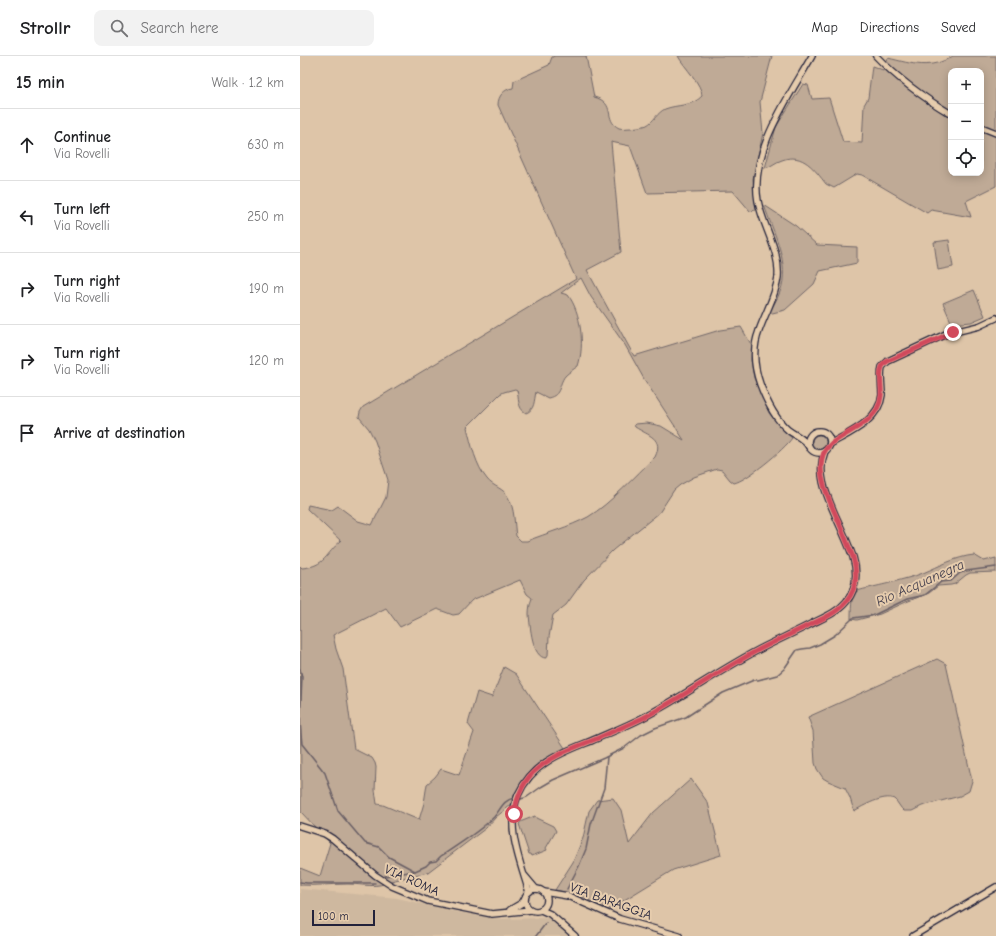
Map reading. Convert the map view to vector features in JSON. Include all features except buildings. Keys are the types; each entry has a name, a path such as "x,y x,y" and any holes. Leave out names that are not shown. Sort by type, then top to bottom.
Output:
{"street":[{"path":"812,56 779,114 771,131 759,167 757,190 760,207 777,256 778,277 774,296 757,338 754,361 760,384 772,409 783,425 802,438 817,455 822,465"},
{"path":"876,56 892,72 937,106 948,112"},
{"path":"984,128 996,133"},
{"path":"529,892 514,841 513,824 518,795 535,770 545,762 564,752 616,731 645,717 760,649 833,613 845,604 854,591 856,582 856,566 825,490 822,478 822,465 825,451 830,444 867,421 877,409 882,394 882,367 888,361 946,334 979,326 996,318"},
{"path":"794,433 805,435 820,431 837,438 843,436"},
{"path":"809,447 808,439 813,433"},
{"path":"827,435 830,444"},
{"path":"814,452 821,453 825,451"},
{"name":"VIA ROMA","path":"300,826 333,838 375,876 392,886 417,897 436,903 492,914 531,910"},
{"path":"524,874 536,889 544,892 546,895 546,904 550,914"},
{"path":"913,936 996,887"},
{"path":"536,889 529,892 525,898 526,905 531,910 541,910 550,914 575,936"},
{"name":"VIA BARAGGIA","path":"544,892 577,899 620,919 679,936"},
{"name":"VIA BARAGGIA","path":"546,904 551,897 558,894"},
{"name":"VIA ROMA","path":"506,912 522,903 525,898"},
{"path":"541,910 546,904"}],"shaded area":[{"path":"586,56 594,97 601,100 608,107 614,125 619,128 631,128 647,125 665,109 689,104 698,100 702,96 696,81 678,56 772,56 760,102 763,133 753,179 756,210 750,211 733,191 647,193 630,146 611,142 621,252 587,270 634,356 720,330 741,327 752,346 751,360 754,378 769,413 792,438 765,464 740,481 734,483 722,470 717,469 694,477 674,490 659,513 613,550 584,580 566,605 553,615 549,637 548,655 546,658 541,657 535,647 531,633 529,614 532,598 527,594 520,580 472,600 459,614 453,615 437,609 400,627 386,608 333,635 343,669 354,749 372,758 375,763 375,790 377,804 383,805 419,820 427,784 441,769 459,775 474,732 468,724 477,692 492,697 504,667 516,674 565,748 536,765 521,783 513,797 511,805 496,817 486,828 428,872 380,885 300,885 300,868 320,876 330,843 301,812 300,566 302,568 310,567 321,562 341,541 307,509 308,505 332,510 338,506 358,521 372,525 386,497 388,480 375,441 369,429 359,417 363,407 576,279 498,105 500,96 504,91 513,88 514,81 549,65 552,57","holes":["581,278 591,297 625,345 644,379 684,440 661,426 647,423 635,424 635,427 654,438 658,446 655,457 614,497 588,517 566,527 527,541 521,541 516,536 513,511 510,502 506,494 489,482 483,474 474,454 467,427 500,394 504,392 515,389 517,390 520,406 526,413 533,407 536,392 548,398 556,395 565,376 578,366 581,348 579,319 576,310 568,295 561,293"]},
{"path":"953,56 996,56 996,186 966,201 971,217 931,210 927,213 862,175 857,174 834,188 826,184 808,164 796,158 782,160 765,168 776,127 803,84 808,85 812,99 829,98 843,142 862,143 864,105 868,98 872,66 883,70 888,58 913,64 937,63"},
{"path":"764,205 796,226 817,245 857,247 857,263 820,271 814,284 785,310 768,314 780,292 783,281 783,270 780,248"},
{"path":"949,240 953,267 938,270 934,242"},
{"path":"974,290 985,316 971,322 952,324 943,303"},
{"path":"816,435 822,435 826,439 826,445 822,449 816,449 812,445 812,439"},
{"path":"974,555 984,561 996,558 996,572 970,573 955,584 938,586 929,593 880,614 857,620 851,619 852,601 855,592 916,576 954,560"},
{"path":"937,659 946,664 972,781 969,791 960,796 922,806 912,811 904,811 894,799 885,798 874,801 854,811 845,788 823,778 817,769 815,763 813,731 808,717"},
{"path":"691,779 708,803 721,855 673,870 608,910 578,895 555,890 573,862 583,838 589,811 597,800 613,798 621,810 629,844 653,813"},
{"path":"535,816 536,818 553,826 556,831 546,848 547,850 532,856 529,854 519,824 520,822"},
{"path":"300,889 397,898 458,912 498,919 552,918 564,929 568,936 300,936"}],"waterway":[{"name":"Rio Acquanegra","path":"521,799 527,797 553,780 624,748 641,735 655,728 686,717 723,693 754,680 777,675 784,669 797,650 810,648 820,644 835,635 853,618 874,615 907,599 925,595 941,582 951,581 960,573 996,567"},
{"name":"Rio Acquanegra","path":"300,669 302,677 300,723 302,744 325,773 338,811 365,843 379,847 389,857 415,871"},
{"path":"567,889 586,849 591,824 604,788 607,757"},
{"name":"Rio Acquanegra","path":"385,876 415,871 426,866 430,862 436,861 482,828 494,817 507,801 514,798"},
{"name":"Rio Acquanegra","path":"300,882 375,883"},
{"path":"536,936 546,923"}],"route":[{"path":"514,814 518,795 529,777 545,762 645,717 733,664 833,613 845,604 854,591 856,582 856,566 825,490 822,478 822,465 825,451 830,444 860,427 877,409 882,394 881,372 884,364 953,332"}]}
